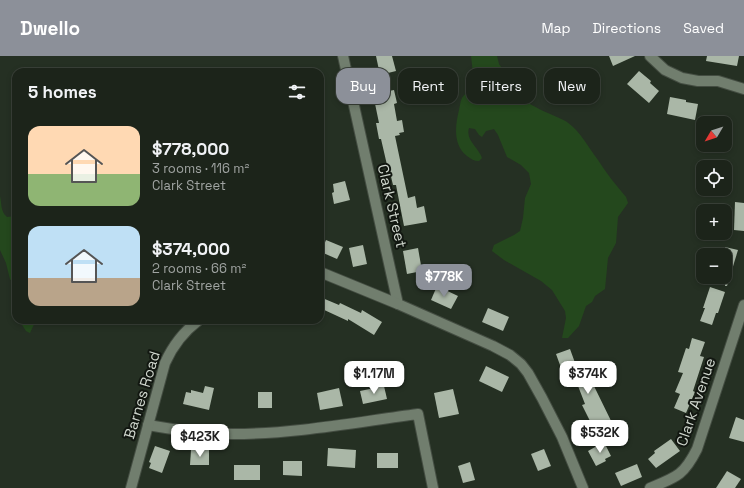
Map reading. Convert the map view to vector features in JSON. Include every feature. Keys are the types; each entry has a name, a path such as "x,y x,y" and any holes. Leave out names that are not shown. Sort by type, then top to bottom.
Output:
{"street":[{"name":"Clark Street","path":"342,56 398,304"},
{"path":"650,56 665,70 682,78 698,81 718,81 744,90"},
{"path":"324,274 398,304 493,346 510,355 521,364 532,378 562,437 583,488"},
{"name":"Clark Avenue","path":"650,488 668,481 684,471 698,449 744,305"},
{"name":"Barnes Road","path":"131,488 165,363 181,336 194,324"},
{"path":"148,425 174,430 208,433 253,433 347,424 418,414 433,488"}],"green space":[{"path":"471,56 497,56 502,68 472,68"},
{"path":"466,93 466,104 530,104 567,122 580,135 626,197 628,203 618,217 616,243 608,258 605,289 595,296 592,302 586,306 579,326 568,338 562,338 566,318 565,311 552,290 541,281 504,260 492,251 494,245 520,231 525,198 531,184 529,173 521,165 507,157 494,129 486,131 482,137 475,129 469,128 469,136 482,158 479,161 473,160 462,152 457,141 456,129 461,101"},
{"path":"0,196 2,210 7,217 12,216 12,282 0,250"},
{"path":"22,324 34,324 30,333 26,331"}],"building":[{"path":"376,56 392,56 396,71 390,72 390,68 379,68"},
{"path":"609,56 635,56 613,66"},
{"path":"707,56 739,56 737,66 706,61"},
{"path":"639,71 651,81 650,83 659,91 649,103 627,84"},
{"path":"394,90 397,103 394,104 397,121 402,120 404,132 395,136 408,198 415,196 417,208 424,206 427,222 404,226 396,185 393,185 381,139 379,139 376,123 379,123 375,104 390,104 390,91"},
{"path":"670,97 698,104 695,120 667,114"},
{"path":"345,181 350,200 334,204 332,193 334,192 333,184"},
{"path":"735,202 744,203 744,231 734,230"},
{"path":"326,240 343,247 337,259 324,253 324,245"},
{"path":"363,245 367,264 353,267 349,248"},
{"path":"418,248 422,271 407,274 403,251"},
{"path":"732,249 738,250 732,270"},
{"path":"437,286 458,296 451,309 431,300"},
{"path":"710,287 725,292 712,325 700,321"},
{"path":"324,299 339,305 340,303 361,313 362,310 382,322 374,335 348,319 348,321 324,310"},
{"path":"488,308 509,317 503,331 482,322"},
{"path":"692,338 705,342 700,356 704,357 693,391 695,392 686,413 674,408 680,394 675,392 683,373 678,372 686,348 689,349"},
{"path":"570,349 578,371 589,366 595,381 592,382 616,431 599,439 582,405 585,404 573,373 564,376 556,354"},
{"path":"486,366 509,377 502,392 479,381"},
{"path":"205,386 214,388 209,410 183,404 186,392 191,393 191,390 203,393"},
{"path":"384,386 387,399 363,404 360,391"},
{"path":"339,388 343,406 320,410 317,393"},
{"path":"453,389 459,414 439,418 434,393"},
{"path":"258,392 272,392 272,408 258,408"},
{"path":"736,417 744,420 744,442 729,438"},
{"path":"671,439 680,451 656,468 648,459 655,453 654,451"},
{"path":"604,442 611,456 605,459 606,461 596,466 588,451"},
{"path":"155,446 170,451 162,473 149,468 151,463 149,462"},
{"path":"328,448 356,450 355,468 327,466"},
{"path":"544,449 551,466 538,471 531,454"},
{"path":"191,450 209,450 209,465 190,465"},
{"path":"377,453 398,453 398,468 377,468"},
{"path":"283,461 302,461 302,476 283,475"},
{"path":"470,462 475,480 463,483 458,466"},
{"path":"637,464 642,477 621,486 615,473"},
{"path":"234,465 260,465 260,480 234,480"},
{"path":"727,471 741,479 735,488 716,488"}]}
